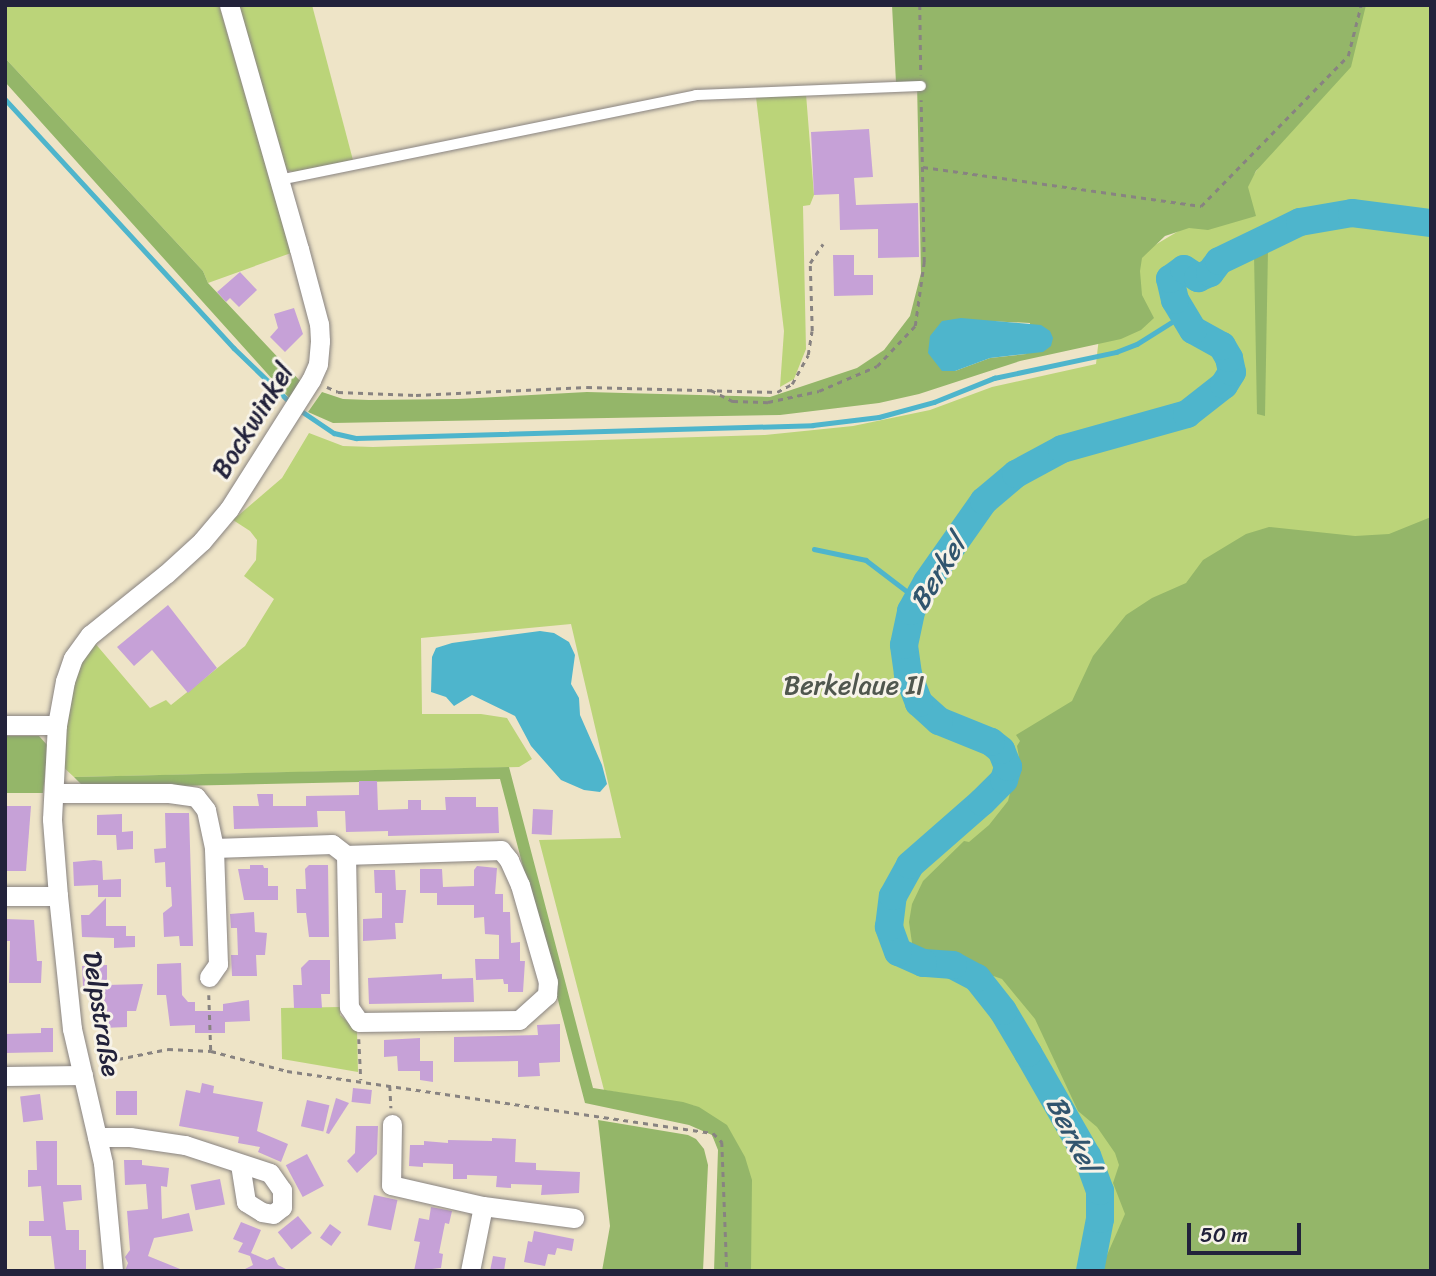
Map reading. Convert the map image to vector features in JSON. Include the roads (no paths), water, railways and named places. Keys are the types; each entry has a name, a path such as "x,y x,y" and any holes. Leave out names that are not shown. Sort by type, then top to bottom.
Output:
{"street":[{"name":"Bockwinkel","path":"56,764 57,725 69,670 82,643 202,541 229,509 311,380 318,364 319,324 229,5"},
{"path":"5,725 57,725"},
{"name":"Delpstraße","path":"56,764 54,793 58,896 72,1029 108,1200 113,1271"},
{"path":"54,793 169,793 196,797 206,810 215,848 218,964 209,977"},
{"path":"215,848 323,842 332,844 346,855 501,849 509,859 520,885 548,982 547,995 519,1020 359,1022 349,1007 346,855"},
{"path":"5,896 58,896"},
{"path":"5,1076 83,1075"},
{"path":"392,1124 391,1185 483,1206 574,1218"},
{"path":"97,1138 162,1140 207,1152 240,1165"},
{"path":"470,1271 483,1206"}],"lane":[{"path":"279,180 696,95 921,86"}],"water":[{"path":"961,318 1041,325 1050,331 1053,338 1051,346 1043,352 990,358 955,371 942,371 928,353 930,336 942,321"},
{"path":"540,631 554,633 569,642 575,655 571,684 579,698 580,715 602,765 607,784 600,792 584,790 561,780 531,746 515,716 472,695 454,706 446,697 431,692 432,657 436,648 452,643"}],"waterway":[{"path":"5,99 234,348 290,402"},
{"name":"Berkel","path":"1090,1271 1100,1219 1100,1191 1087,1156 1028,1053 1003,1011 977,978 953,965 923,963 898,952 889,927 893,896 910,865 982,802 1004,780 1008,767 1001,750 991,742 939,721 919,703 908,674 904,645 911,611 927,582 984,501 1016,474 1062,449 1187,414 1224,385 1232,372 1229,358 1222,346 1193,330 1175,300 1170,279 1184,269 1198,278 1210,273 1219,261 1300,222 1352,213 1431,223"},
{"path":"300,410 334,433 356,438 813,425 879,417 934,402 994,378 1116,352 1137,344 1183,315"},
{"path":"814,549 866,560 917,599"}],"park label":[{"name":"Berkelaue II","path":"854,686"}]}
